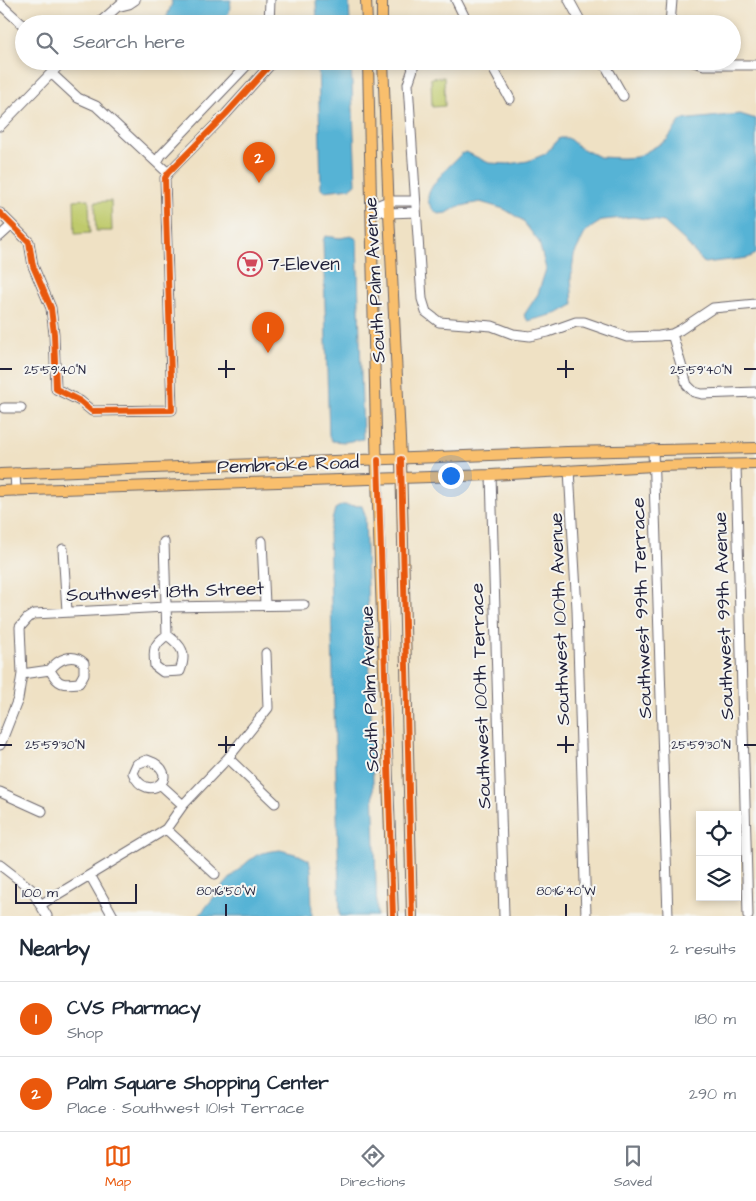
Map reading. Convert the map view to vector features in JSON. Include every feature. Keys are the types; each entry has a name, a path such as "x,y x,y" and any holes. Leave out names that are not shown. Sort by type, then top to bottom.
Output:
{"main road":[{"path":"366,0 367,15"},
{"path":"382,0 382,15"},
{"name":"South Palm Avenue","path":"368,70 377,480 393,916"},
{"name":"South Palm Avenue","path":"384,70 388,202 402,478 412,916"},
{"name":"Pembroke Road","path":"0,474 653,449 756,448"},
{"name":"Pembroke Road","path":"0,491 377,480 654,466 756,464"}],"street":[{"path":"108,15 122,3 124,6 135,0"},
{"path":"269,15 270,0"},
{"path":"456,0 464,15"},
{"path":"569,0 577,15"},
{"path":"671,15 672,0"},
{"path":"0,4 15,18"},
{"path":"741,65 756,65"},
{"path":"0,126 54,70"},
{"path":"157,162 242,70"},
{"path":"0,214 29,242 33,266 51,308 56,389 80,401 92,411 172,410 165,178 226,114 263,70"},
{"path":"413,70 408,84 422,299 426,312 435,320 445,323 492,326 513,334 530,336 548,332 567,324 584,322 628,337 645,337 672,334 712,308 756,304"},
{"path":"494,70 510,99"},
{"path":"608,70 623,96"},
{"path":"51,73 78,98 96,106 168,173"},
{"path":"371,208 388,202 415,201"},
{"path":"371,208 389,213 416,212"},
{"path":"0,236 12,225"},
{"path":"672,334 687,385 694,392 702,394 756,392"},
{"path":"4,408 21,408"},
{"name":"Southwest 99th Terrace","path":"653,449 668,916"},
{"name":"Southwest 99th Avenue","path":"736,465 748,916"},
{"name":"Southwest 100th Avenue","path":"569,470 576,601 586,916"},
{"path":"15,473 16,491"},
{"name":"Southwest 100th Terrace","path":"491,475 504,916"},
{"path":"262,541 265,604"},
{"path":"164,542 167,635"},
{"path":"63,549 66,611"},
{"name":"Southwest 18th Street","path":"22,674 20,627 34,614 166,607 265,604 304,605"},
{"path":"40,905 166,829 184,805 228,758 268,708 266,653"},
{"path":"0,745 18,699 22,674 50,670"},
{"path":"228,758 275,803"},
{"path":"162,785 184,805"},
{"path":"0,792 42,812"},
{"path":"166,829 215,874"},
{"path":"0,865 31,889 46,916"},
{"path":"90,875 113,916"}],"green space":[{"path":"444,77 445,106 432,107 431,78"},
{"path":"89,199 90,233 75,234 74,200"},
{"path":"111,201 112,231 96,231 95,202"}],"water":[{"path":"171,0 231,0 227,15 167,15 172,3"},
{"path":"316,0 349,0 350,15 317,15"},
{"path":"318,70 351,70 356,184 351,188 324,191 321,189"},
{"path":"740,114 756,119 756,254 748,258 704,263 684,240 664,222 633,217 603,220 586,231 574,255 571,278 573,305 559,313 528,321 524,315 538,294 546,269 539,242 522,220 504,209 480,202 457,207 447,213 438,214 429,203 429,193 436,181 461,154 466,152 489,163 509,164 528,161 545,154 560,138 568,138 579,147 599,157 637,157 667,140 681,120"},
{"path":"325,236 340,238 351,236 357,239 363,439 345,442 332,441 329,436 323,241"},
{"path":"342,505 362,506 365,515 377,916 340,916 329,532 335,509"},
{"path":"280,850 309,860 312,916 199,916 241,867 259,854"}],"cycle path":[{"path":"0,213 29,242 33,266 51,308 56,389 80,401 92,411 172,410 165,178 266,70"},
{"path":"401,459 412,916"},
{"path":"378,460 393,916"}],"place":[{"name":"Palm Square Shopping Center","path":"259,183"},
{"name":"7-Eleven","path":"250,264"},
{"name":"CVS Pharmacy","path":"268,353"}]}
